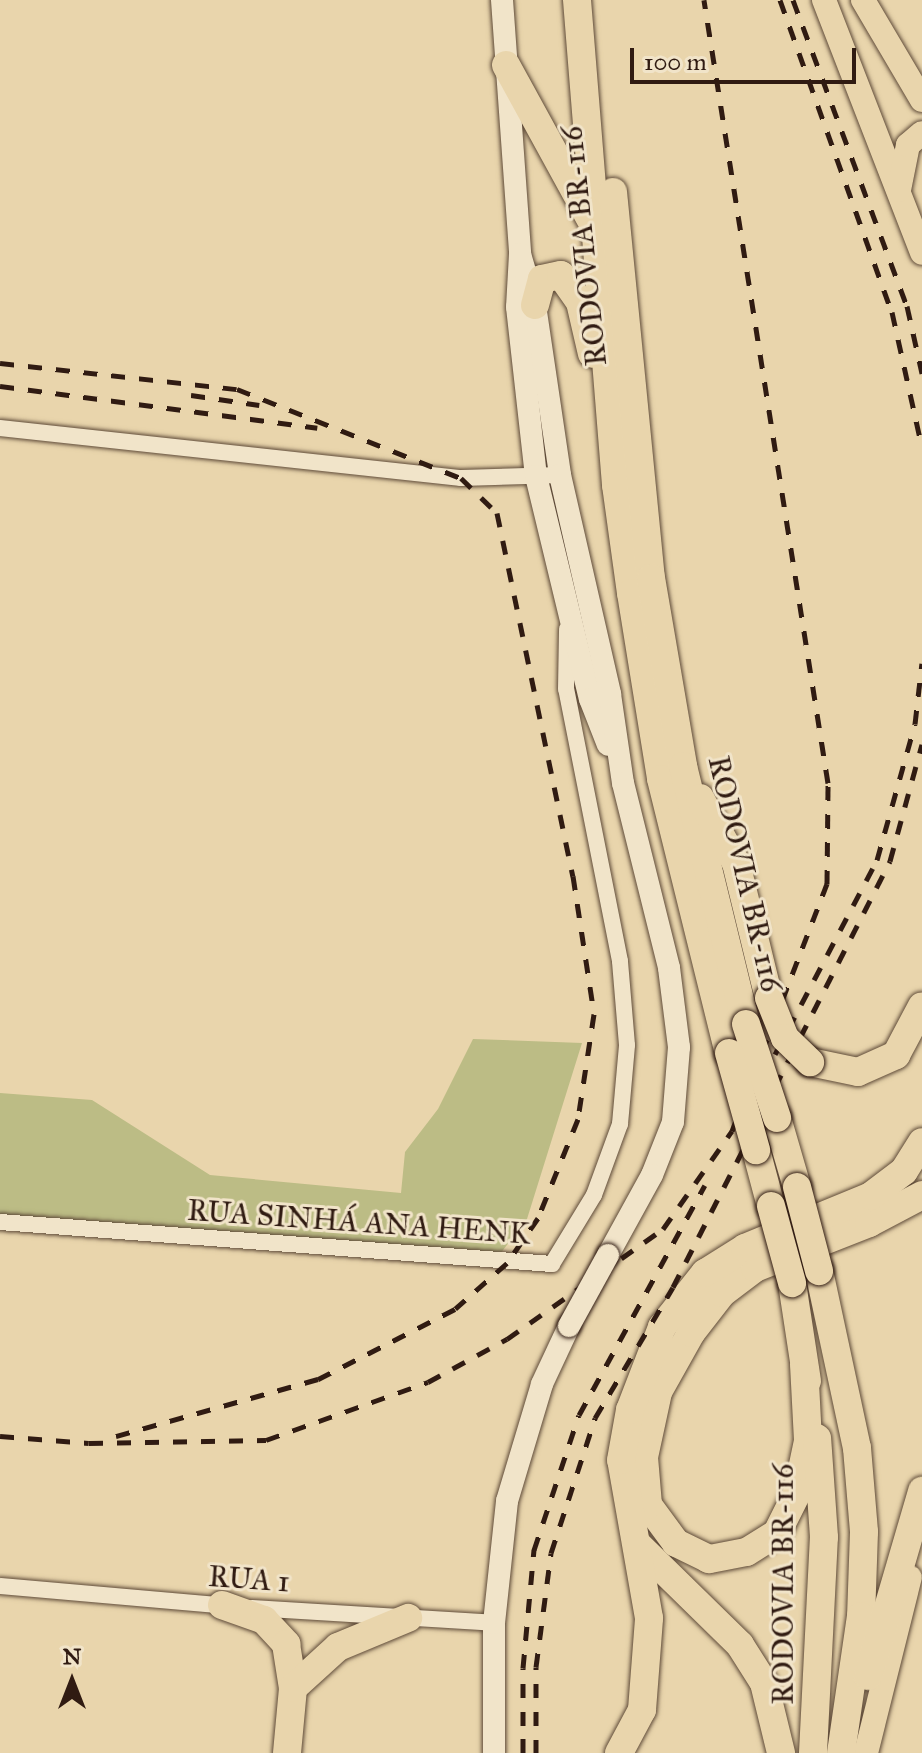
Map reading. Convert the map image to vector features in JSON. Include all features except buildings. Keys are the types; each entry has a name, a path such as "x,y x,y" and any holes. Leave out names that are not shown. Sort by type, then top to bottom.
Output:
{"highway":[{"name":"RODOVIA BR-116","path":"586,6 611,432 661,779 729,1053 792,1283 819,1455 824,1537 813,1753"},
{"name":"RODOVIA BR-116","path":"586,6 651,578 683,766 746,1024 777,1118 819,1271 857,1448 864,1532 861,1616 842,1753"},
{"path":"506,65 597,233"},
{"path":"535,305 536,287 549,274 561,275 570,285 580,302 611,432"},
{"path":"683,766 736,863 769,998 785,1038 810,1062 858,1072 896,1055 922,1006"},
{"path":"619,1753 642,1710 649,1618 621,1460 630,1410 662,1327 705,1273 745,1248 871,1196 904,1171 922,1142"},
{"path":"804,1364 808,1441 797,1493 777,1533 746,1552 709,1559 676,1543 648,1505 644,1457 658,1392 691,1333 722,1293 755,1268 869,1223 922,1195"},
{"path":"842,1753 922,1491"},
{"path":"637,1544 740,1645 764,1683 781,1753"},
{"path":"222,1605 264,1620 286,1644 293,1688 287,1753"},
{"path":"293,1688 338,1647 362,1633 408,1618"}],"main road":[{"path":"824,0 922,253"},
{"path":"863,0 922,100"},
{"path":"503,10 520,254 517,307 536,476 577,594"},
{"path":"899,192 908,145 922,133"},
{"path":"494,1753 494,1623 507,1501 542,1384 569,1326 652,1175 673,1122 679,1047 669,968 623,783 590,699 535,305 520,254"},
{"path":"866,1753 922,1515"}],"street":[{"path":"0,428 461,478 560,475"},
{"name":"RUA SINHÁ ANA HENK","path":"0,1222 552,1264 594,1195 620,1124 627,1045 620,961 566,689 577,594"},
{"name":"RUA 1","path":"0,1586 494,1623"}],"green space":[{"path":"473,1039 582,1043 527,1219 500,1254 0,1215 0,1093 92,1100 210,1175 401,1193 405,1152 438,1109"}],"railway":[{"path":"0,1436 89,1443 266,1440 428,1382 507,1339 663,1229 732,1131 827,884 828,783 704,0"},
{"path":"780,0 892,312 922,447"},
{"path":"793,0 907,306 922,373"},
{"path":"0,363 237,389 461,478 497,513 573,876 594,1014 578,1119 538,1218 507,1263 455,1309 318,1379 116,1436"},
{"path":"0,386 317,428"},
{"path":"191,395 259,405"},
{"path":"762,1079 877,860 915,724 922,663"},
{"path":"536,1753 536,1667 551,1553 595,1418 673,1287 890,861 922,744"},
{"path":"523,1753 523,1668 534,1550 579,1415 705,1185"}]}
